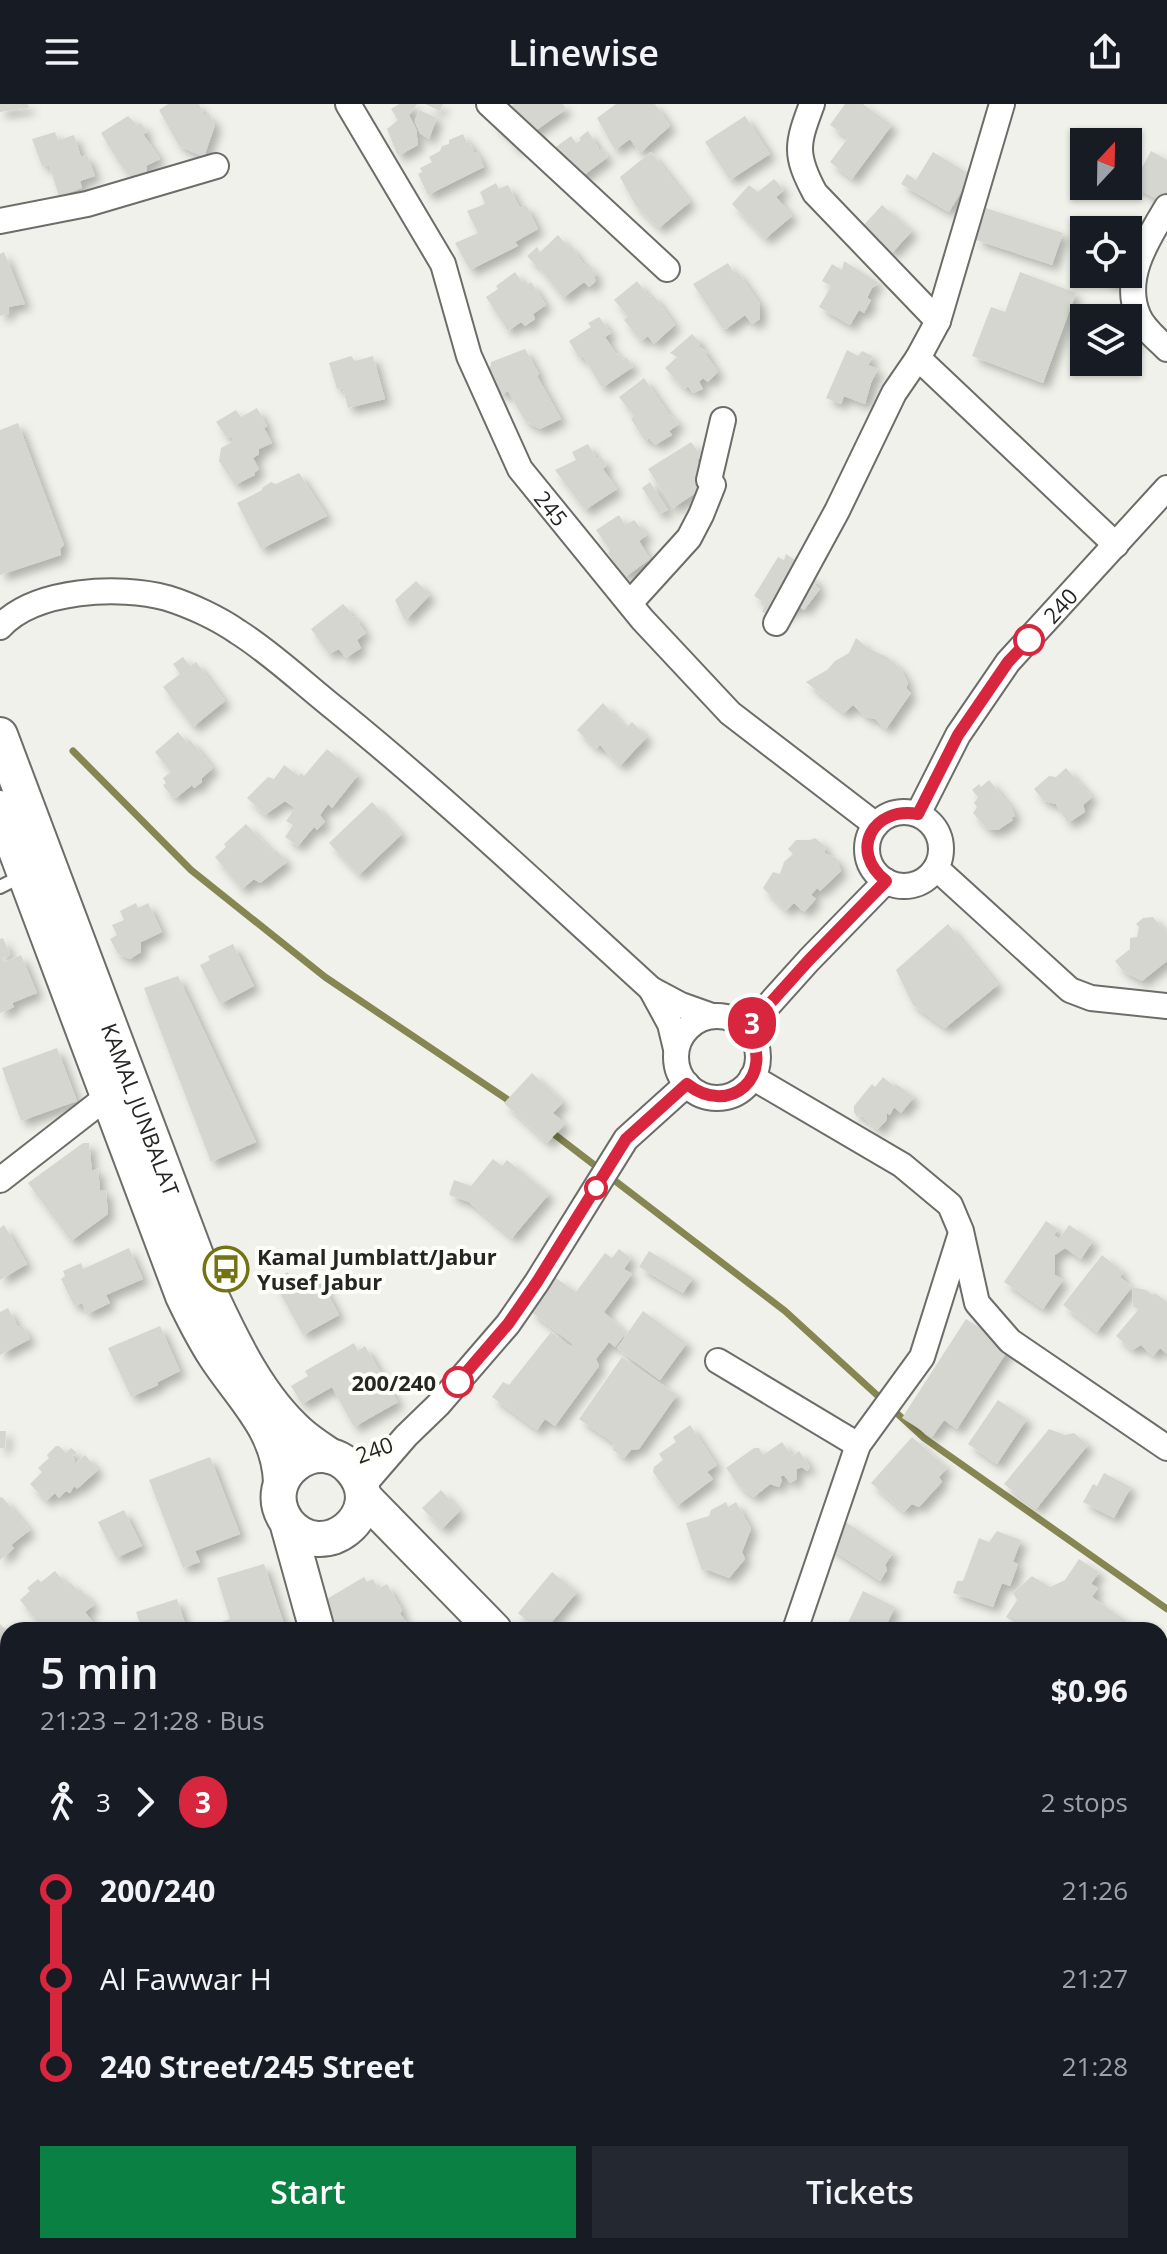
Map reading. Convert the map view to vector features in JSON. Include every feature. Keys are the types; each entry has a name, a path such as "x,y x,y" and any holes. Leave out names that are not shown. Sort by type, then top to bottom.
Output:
{"main road":[{"name":"KAMAL JUNBALAT","path":"0,735 217,1310 242,1357 280,1413 298,1433 335,1458"},
{"name":"KAMAL JUNBALAT","path":"0,808 13,881 108,1096 183,1296 206,1342 269,1431 277,1449 281,1482"},
{"path":"314,1618 278,1494 288,1470 299,1460 312,1456 335,1458 354,1472 362,1492 486,1622"},
{"path":"314,1618 308,1595 311,1580 322,1552 356,1520 362,1492"},
{"path":"287,1522 301,1535 313,1539 337,1535 361,1536 391,1552 462,1622"}],"street":[{"name":"245","path":"348,104 443,264 469,356 520,469 630,603 730,713 876,825"},
{"path":"489,104 667,269"},
{"path":"812,104 799,141 804,172 815,193 938,321"},
{"path":"776,623 837,511 894,393 938,321 1002,104"},
{"path":"0,221 87,204 216,166"},
{"path":"1167,207 1146,242 1135,269 1133,294 1138,316 1167,349"},
{"path":"918,358 1116,545"},
{"path":"630,603 689,538 701,515 713,485 709,480 723,420"},
{"name":"240","path":"918,814 958,735 1008,662 1167,488"},
{"path":"0,627 27,608 63,596 132,592 168,598 237,631 414,772 651,989 681,1005 712,1016"},
{"path":"0,610 27,608"},
{"path":"898,812 918,814 932,825 938,835 940,857 936,868 919,883 896,885 886,881 871,865 868,855 870,834 886,817 898,812"},
{"path":"936,868 1070,990 1091,998 1167,1006"},
{"path":"747,1029 886,881"},
{"path":"651,989 670,1024 679,1074 697,1092 709,1097 733,1094 744,1087 757,1065 754,1040 747,1029 724,1016 699,1019 688,1027 676,1049"},
{"path":"752,1077 902,1165 950,1205 961,1231 977,1303 1010,1341 1167,1448"},
{"name":"240","path":"362,1492 406,1436 438,1405 508,1324 626,1139 687,1084"},
{"path":"0,1180 108,1096"},
{"path":"798,1622 858,1445 922,1357 961,1231"},
{"path":"718,1361 858,1445"},
{"name":"240","path":"335,1458 367,1454 406,1436"}],"building":[{"path":"0,104 28,104 29,108 0,112"},
{"path":"168,104 199,104 204,116 209,114 215,125 204,157 179,146 159,110"},
{"path":"399,104 417,104 409,115 416,129 418,145 398,156 387,129 398,120 391,109"},
{"path":"425,104 443,104 440,111"},
{"path":"514,104 563,104 566,109 524,139 526,142 516,149 491,119"},
{"path":"616,104 655,104 670,126 640,153 630,139 615,150 597,118"},
{"path":"845,104 863,104 892,125 852,179 830,162 848,138 830,125"},
{"path":"419,110 437,118 429,139 420,133 415,121"},
{"path":"128,116 137,125 141,123 147,132 143,134 160,159 146,166 147,171 133,180 101,133"},
{"path":"745,116 770,154 730,180 705,142"},
{"path":"588,131 608,157 572,184 549,152 571,136 576,143"},
{"path":"55,132 58,140 74,135 81,157 87,155 95,176 80,181 82,188 59,196 49,165 42,166 32,139"},
{"path":"463,134 484,167 428,195 418,174 422,172 420,168 432,162 429,157 449,144 449,140"},
{"path":"1151,151 1167,160 1167,194 1163,202 1142,191 1142,168"},
{"path":"651,152 690,202 659,228 636,206 620,177"},
{"path":"933,152 971,175 949,212 901,184 907,174 916,180"},
{"path":"774,179 784,190 776,197 792,216 765,239 732,204 749,185 758,192"},
{"path":"496,183 499,189 508,185 520,208 526,205 538,229 515,242 518,246 470,270 455,243 478,233 467,211 485,204 480,192"},
{"path":"882,205 912,231 892,253 862,227"},
{"path":"986,208 1063,233 1052,265 976,240"},
{"path":"558,235 568,247 571,246 584,265 588,263 588,268 593,270 591,274 595,271 597,274 594,277 596,281 589,287 584,282 563,298 527,256 537,247 540,252"},
{"path":"4,252 25,304 8,307 9,313 0,316 0,254"},
{"path":"844,261 879,283 867,298 871,300 864,313 859,310 850,325 819,307 831,286 822,281 832,264 842,270"},
{"path":"728,263 760,304 760,319 752,324 745,315 726,329 722,328 693,284"},
{"path":"515,272 525,286 531,282 546,305 533,314 535,319 525,326 521,322 508,331 486,297"},
{"path":"1020,272 1076,293 1043,383 972,356 991,307 1005,312"},
{"path":"637,281 649,297 654,296 675,325 654,344 648,336 641,341 624,320 628,316 614,300"},
{"path":"599,317 611,333 605,337 617,355 623,360 627,358 633,367 602,388 583,356 579,358 569,341 591,327 588,323"},
{"path":"692,334 718,372 708,382 703,378 699,382 703,389 693,393 688,386 684,389 665,368 677,357 670,353"},
{"path":"525,349 561,419 540,429 525,421 508,391 501,395 486,371 491,362"},
{"path":"847,350 858,356 862,351 873,356 868,365 878,369 865,404 844,396 841,404 826,398"},
{"path":"351,356 355,361 373,356 385,399 348,408 343,388 337,389 329,363"},
{"path":"644,378 679,424 669,431 672,435 655,445 649,438 645,441 631,419 634,416 619,397"},
{"path":"257,408 272,443 259,449 259,454 253,458 259,469 255,475 235,485 219,461 221,448 234,441 227,438 216,422 236,410 241,417"},
{"path":"18,423 64,545 60,549 61,555 0,575 0,430"},
{"path":"691,442 702,457 697,460 709,480 673,508 648,469"},
{"path":"588,444 597,459 601,457 607,465 603,469 617,489 585,510 555,470 576,460 572,452"},
{"path":"299,473 327,516 261,549 237,503 271,482 276,484"},
{"path":"650,482 668,510 659,514 642,488"},
{"path":"619,515 625,525 634,520 647,535 639,541 650,559 624,578 596,530"},
{"path":"786,554 799,563 795,568 818,581 815,585 820,589 804,610 799,606 775,617 762,612 765,603 754,596 778,557 784,560"},
{"path":"416,581 430,595 405,621 395,600"},
{"path":"343,604 352,617 357,616 366,633 357,640 361,648 346,658 339,649 329,654 311,629"},
{"path":"856,638 900,668 908,683 906,688 911,693 886,729 853,705 844,713 806,682 849,653"},
{"path":"183,657 190,666 196,662 225,701 193,727 163,687 180,674 173,664"},
{"path":"603,703 626,728 632,722 647,737 620,766 600,745 596,749 577,730"},
{"path":"178,732 187,743 190,740 213,768 202,778 202,782 194,788 192,785 176,798 163,785 166,783 163,778 171,772 155,752"},
{"path":"327,749 358,775 332,808 328,804 320,815 325,822 317,830 314,827 298,846 285,837 293,825 286,821 295,808 285,801 265,815 247,798 268,777 274,779 284,765 299,776 301,773 304,776"},
{"path":"1066,768 1092,797 1083,805 1085,812 1068,823 1056,804 1044,801 1034,789 1049,776 1056,777"},
{"path":"989,780 1015,816 998,830 988,830 973,813 978,797 972,790"},
{"path":"372,802 402,834 359,875 329,843"},
{"path":"246,824 287,862 260,883 254,879 242,889 215,857"},
{"path":"815,838 826,847 824,853 836,858 841,871 820,891 817,888 811,895 816,899 804,912 794,903 786,911 763,888 773,872 780,874 784,862 793,854 788,849 796,840"},
{"path":"136,903 138,908 148,903 162,932 141,942 141,952 130,959 118,954 110,939 117,935 112,925 124,920 120,911"},
{"path":"1153,917 1167,932 1167,961 1142,981 1123,971 1115,961 1130,949 1130,938 1137,937 1139,927 1136,924 1143,918"},
{"path":"948,924 998,985 945,1028 913,1005 896,970"},
{"path":"3,938 10,955 3,958 4,962 21,955 37,993 12,1003 14,1007 0,1013 0,939"},
{"path":"233,944 254,986 220,1004 200,965 210,960 208,956"},
{"path":"178,976 256,1142 211,1162 144,988"},
{"path":"57,1048 77,1101 21,1121 2,1068"},
{"path":"532,1073 563,1102 553,1113 565,1124 547,1143 504,1103"},
{"path":"883,1077 914,1097 901,1113 894,1107 890,1115 887,1113 886,1121 877,1130 861,1115 857,1117 854,1106 872,1084 875,1087"},
{"path":"83,1143 89,1143 92,1171 98,1168 100,1191 106,1190 108,1214 71,1241 28,1183"},
{"path":"493,1159 502,1166 507,1160 549,1194 512,1238 469,1202 449,1195 454,1180 471,1186"},
{"path":"1046,1221 1058,1229 1054,1235 1059,1239 1069,1225 1093,1241 1081,1259 1065,1248 1055,1255 1055,1275 1063,1280 1043,1309 1004,1282"},
{"path":"4,1225 27,1264 0,1280 0,1228"},
{"path":"129,1248 143,1279 106,1295 110,1303 87,1314 82,1303 74,1306 61,1279 65,1276 63,1271 81,1263 83,1269"},
{"path":"619,1249 631,1258 624,1269 632,1274 604,1312 626,1333 615,1347 609,1342 596,1359 599,1366 555,1426 545,1419 537,1430 492,1397 503,1382 509,1385 551,1332 571,1347 573,1344 530,1311 556,1278 576,1292 605,1253 612,1258"},
{"path":"649,1251 693,1278 683,1293 639,1267"},
{"path":"1102,1255 1123,1272 1120,1277 1132,1287 1097,1332 1063,1305"},
{"path":"288,1272 295,1286 317,1274 339,1315 303,1335 273,1280"},
{"path":"1132,1287 1153,1295 1155,1293 1167,1302 1167,1354 1160,1348 1153,1356 1141,1345 1132,1350 1116,1336 1138,1310 1133,1306"},
{"path":"8,1308 18,1327 22,1325 30,1339 0,1355 0,1312"},
{"path":"643,1311 687,1343 660,1380 617,1348"},
{"path":"966,1319 1010,1347 957,1429 944,1420 932,1437 902,1418"},
{"path":"160,1326 180,1371 131,1397 108,1348"},
{"path":"354,1343 358,1351 365,1346 398,1402 354,1427 332,1387 302,1404 291,1386 308,1376 305,1371"},
{"path":"622,1357 677,1395 639,1449 631,1450 624,1458 613,1450 614,1443 579,1419"},
{"path":"998,1400 1027,1419 997,1464 968,1444"},
{"path":"690,1425 717,1465 707,1472 713,1479 677,1506 653,1472 654,1467 663,1460 659,1454 676,1442 673,1437"},
{"path":"1049,1429 1065,1435 1074,1433 1088,1445 1036,1509 1004,1484"},
{"path":"0,1431 6,1431 5,1448 0,1448"},
{"path":"912,1437 947,1468 939,1477 942,1482 919,1507 912,1504 904,1512 871,1483"},
{"path":"782,1442 792,1456 799,1451 810,1467 807,1471 802,1467 797,1469 796,1480 790,1483 784,1475 780,1477 779,1487 770,1484 754,1497 740,1487 726,1468 754,1448 759,1448 763,1455"},
{"path":"56,1446 66,1453 71,1448 77,1453 72,1456 75,1461 73,1465 85,1455 98,1470 77,1489 74,1486 70,1493 66,1491 59,1498 55,1493 46,1501 30,1484 42,1472 38,1468"},
{"path":"210,1457 240,1534 195,1551 200,1562 183,1568 149,1480"},
{"path":"1104,1473 1131,1487 1114,1518 1083,1502 1093,1484 1097,1486"},
{"path":"441,1490 460,1511 442,1529 422,1508"},
{"path":"0,1497 30,1530 11,1545 14,1548 0,1560"},
{"path":"726,1502 728,1507 736,1502 751,1529 742,1552 745,1559 729,1578 706,1569 702,1571 686,1523 709,1516 711,1510"},
{"path":"124,1510 142,1546 116,1558 98,1522"},
{"path":"844,1521 893,1553 880,1581 827,1546"},
{"path":"997,1531 1021,1540 1013,1562 1018,1564 1010,1586 1002,1583 993,1607 953,1593 957,1581 963,1581 979,1538 989,1542"},
{"path":"1079,1559 1099,1572 1091,1584 1098,1588 1092,1597 1128,1622 1014,1622 1006,1617 1017,1600 1013,1593 1032,1576 1050,1587 1065,1580"},
{"path":"264,1564 283,1622 222,1622 230,1619 217,1578"},
{"path":"55,1571 67,1585 70,1582 78,1591 81,1590 94,1605 85,1612 93,1622 38,1622 20,1600 30,1591 27,1588 38,1579 41,1582"},
{"path":"552,1572 577,1592 552,1622 529,1622 518,1613"},
{"path":"364,1577 367,1582 373,1579 378,1589 387,1584 406,1622 325,1622 315,1606"},
{"path":"863,1591 895,1607 888,1622 848,1622"},
{"path":"177,1599 184,1622 139,1622 136,1612"}],"waterway":[{"path":"73,751 191,870 325,977 514,1104"},
{"path":"550,1131 785,1311 924,1438 1167,1609"}],"bus line":[{"name":"3","path":"458,1382 508,1324 626,1139 687,1084 709,1097 721,1097 744,1087 752,1077 757,1065 757,1052 747,1029 886,881 871,865 867,844 870,834 886,817 898,812 918,814 958,735 1008,662 1029,640"}],"place":[{"name":"Kamal Jumblatt/Jabur Yusef Jabur","path":"226,1269"},
{"name":"200/240","path":"458,1382"}]}
